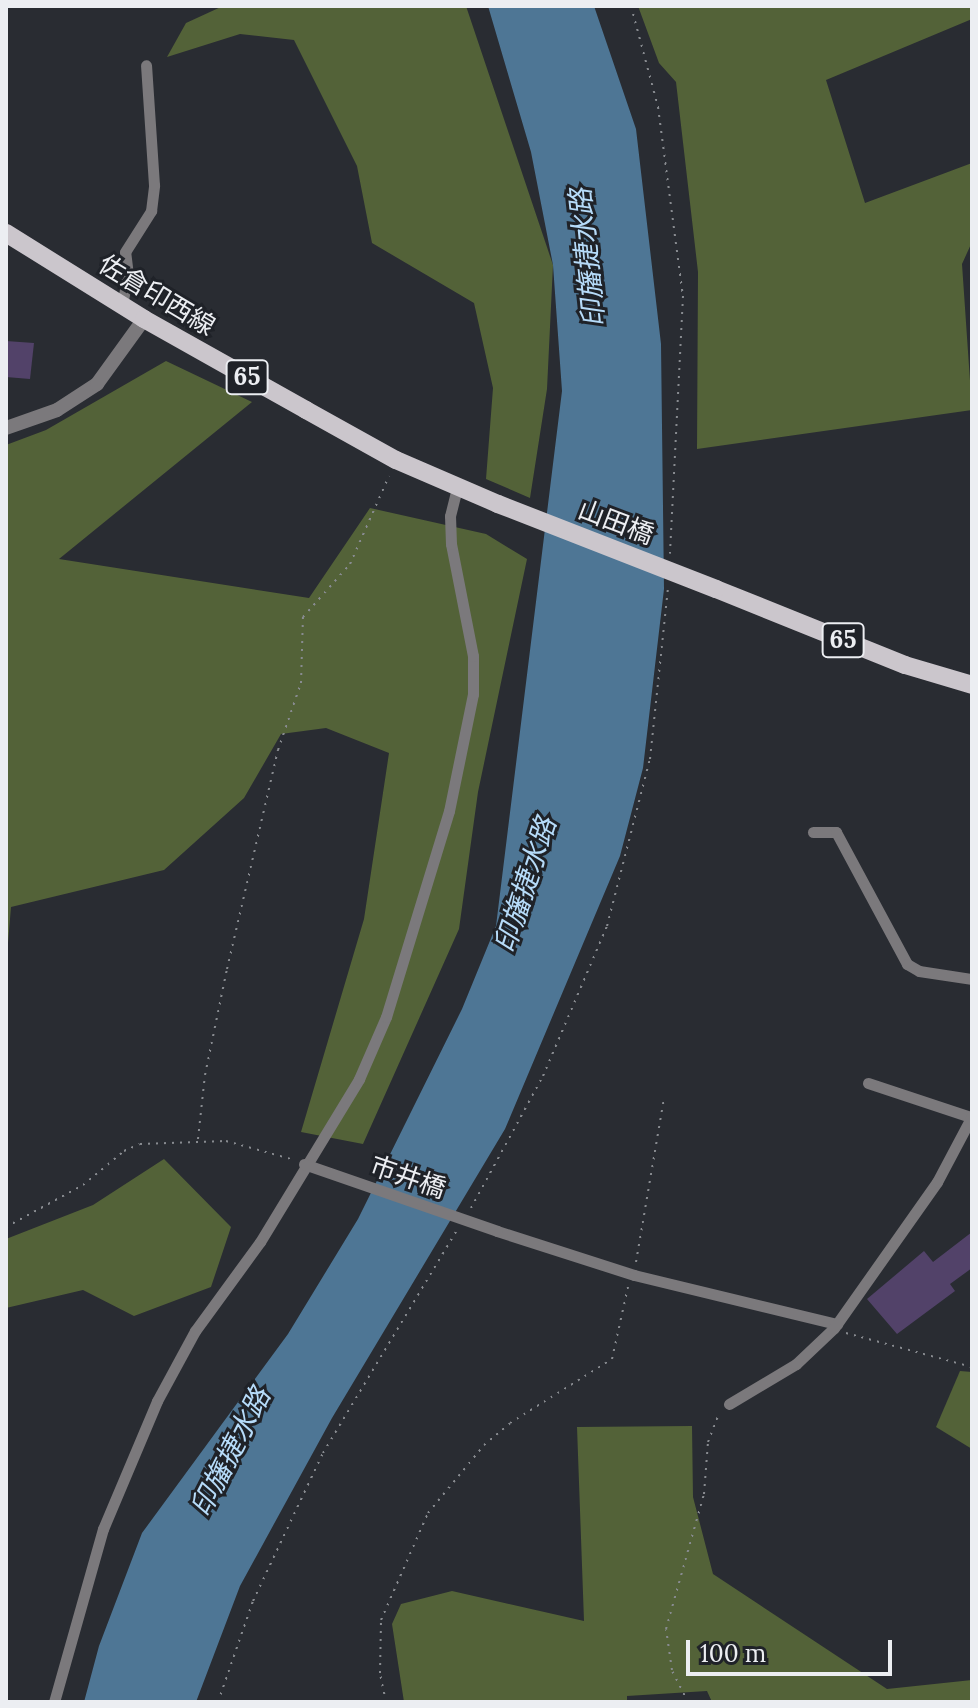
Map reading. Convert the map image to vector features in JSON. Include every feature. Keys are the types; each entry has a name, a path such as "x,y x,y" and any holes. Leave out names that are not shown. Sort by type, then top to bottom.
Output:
{"main road":[{"name":"佐倉印西線","path":"6,233 144,319 396,460 498,504"},
{"name":"山田橋","path":"498,504 905,665 972,685"}],"street":[{"path":"122,305 128,275 125,252 151,211 154,185 146,65"},
{"path":"6,428 57,410 97,384 144,319"},
{"path":"54,1702 103,1529 157,1401 195,1331 260,1242 359,1079 386,1017 449,811 473,694 473,656 451,544 450,516 457,487"},
{"path":"813,832 836,832 907,964 919,971 972,979"},
{"path":"729,1404 796,1364 835,1326 929,1194 972,1117 868,1083"},
{"name":"市井橋","path":"304,1164 632,1275 835,1326"}],"path":[{"path":"631,6 658,107 682,284 669,567"},
{"path":"198,1139 197,1118 227,969 278,750 301,683 303,617 350,564 396,460"},
{"path":"218,1702 272,1557 323,1453 502,1154 583,987 611,911 650,759 663,678 668,582"},
{"path":"386,1702 380,1673 381,1620 428,1513 475,1455 510,1423 612,1359 632,1275 664,1099"},
{"path":"6,1227 83,1185 124,1151 140,1144 198,1139 260,1148 304,1164"},
{"path":"835,1326 972,1367"},
{"path":"688,1702 672,1670 666,1629 704,1494 713,1421 729,1404"}],"green space":[{"path":"223,6 466,6 553,265 547,389 530,498 486,479 493,388 474,303 372,243 357,166 294,40 240,34 167,57 186,23"},
{"path":"638,6 972,6 972,19 826,80 865,203 972,163 972,242 962,264 972,410 697,449 698,272 676,82 659,63"},
{"path":"166,361 252,402 59,559 309,598 370,508 486,534 527,559 478,792 459,929 363,1144 301,1132 364,919 389,753 326,728 281,734 244,798 164,870 11,907 6,967 6,445 46,430"},
{"path":"164,1159 231,1227 211,1287 134,1316 83,1290 6,1308 6,1239 93,1205"},
{"path":"960,1371 972,1372 972,1449 936,1427"},
{"path":"692,1426 693,1497 713,1574 887,1689 972,1680 972,1702 712,1702 707,1691 627,1696 627,1702 404,1702 392,1624 401,1604 452,1591 584,1621 577,1427"}],"water":[{"name":"印旛捷水路","path":"488,6 594,6 636,129 661,344 664,589 643,768 620,856 505,1129 332,1418 240,1586 196,1702 84,1702 99,1646 142,1533 288,1334 358,1219 462,1009 496,926 562,391 553,265 531,152"}],"building":[{"path":"6,341 34,343 30,379 6,377"},
{"path":"972,1232 972,1268 950,1284 955,1291 897,1334 867,1299 924,1251 933,1262"}]}
